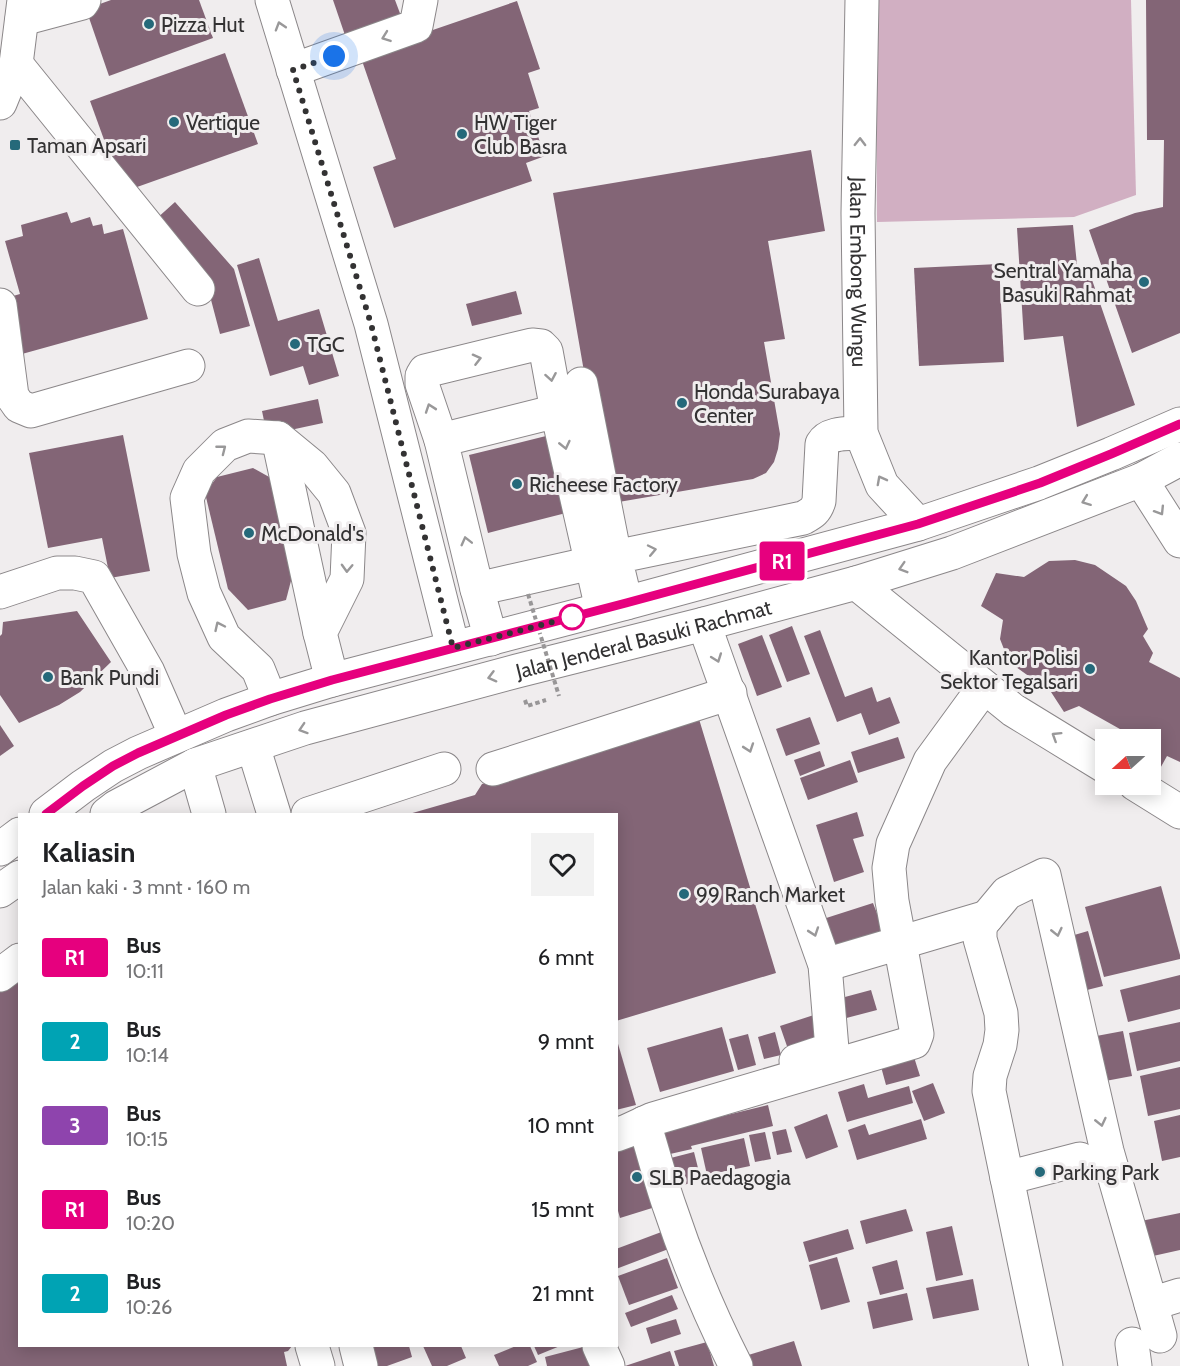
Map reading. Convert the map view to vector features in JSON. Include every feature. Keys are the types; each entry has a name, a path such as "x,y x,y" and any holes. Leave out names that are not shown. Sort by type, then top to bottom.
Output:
{"street":[{"path":"0,103 16,64 23,10 82,3 84,0"},
{"path":"272,0 371,324 453,648"},
{"path":"293,70 416,26 421,0"},
{"name":"Jalan Embong Wungu","path":"862,0 858,213 861,433 882,485 918,524"},
{"path":"16,64 198,289"},
{"path":"0,305 12,396 19,406 32,411 188,366"},
{"path":"491,639 441,440 422,384 425,371 532,345 541,346 546,351 557,411 603,560 614,606"},
{"path":"580,384 603,560"},
{"path":"441,440 557,411"},
{"name":"Jalan Jenderal Basuki Rachmat","path":"47,813 113,766 176,736 270,699 332,680 918,524 1040,483 1180,424"},
{"path":"477,589 803,518 813,513 819,501 822,444 825,439 861,433"},
{"path":"270,699 258,669 224,638 204,593 194,554 188,498 199,471 225,445 248,436 278,438 312,466 334,493 349,533 347,579 320,633"},
{"path":"278,438 332,680"},
{"name":"Jalan Jenderal Basuki Rachmat","path":"115,812 195,765 305,728 856,583 952,553 1141,480 1180,459"},
{"path":"1141,480 1180,541"},
{"path":"0,592 57,573 75,573 94,577 148,672 176,736"},
{"path":"856,583 1014,710 1095,760"},
{"path":"704,624 825,965 832,1049"},
{"path":"736,1366 717,1329 670,1207 630,1129 653,1119 914,1042 917,1035 892,901 889,868 893,844 930,761 984,687"},
{"path":"493,769 730,693"},
{"path":"253,746 274,813"},
{"path":"195,765 209,813"},
{"path":"311,813 444,769"},
{"path":"1153,795 1180,812"},
{"path":"0,849 18,836"},
{"path":"1046,1366 989,1091 990,1076 1000,1045 1001,1013 980,939 982,923 1007,893 1044,875 1107,1151 1166,1299 1142,1349"},
{"path":"0,891 18,878"},
{"path":"825,965 987,917"},
{"path":"0,975 18,962"},
{"path":"680,1098 892,1030"},
{"path":"1007,1178 1080,1160"},
{"path":"312,1347 318,1366"},
{"path":"356,1347 361,1366"},
{"path":"599,1347 608,1366"}],"path":[{"path":"528,594 559,696"}],"shaded area":[{"path":"876,0 1131,0 1136,195 1074,217 877,222"}],"building":[{"name":"Pizza Hut","path":"111,0 199,0 213,38 109,76 86,9"},
{"path":"333,0 395,0 404,24 348,44"},
{"name":"Sentral Yamaha Basuki Rahmat","path":"1146,0 1180,0 1180,333 1132,353 1089,230 1135,213 1163,207 1164,140 1147,140"},
{"name":"HW Tiger Club Basra","path":"517,1 540,69 528,73 539,108 529,111 545,156 526,163 532,181 394,228 373,167 396,159 360,55"},
{"name":"Vertique","path":"225,53 258,144 123,192 90,101"},
{"path":"811,150 825,231 768,241 785,339 764,342 780,434 774,462 766,473 753,479 607,504 553,193"},
{"path":"175,202 234,269 250,326 220,334 205,277 155,220"},
{"path":"67,212 71,223 90,217 93,226 102,224 104,234 123,229 148,319 22,354 6,298 20,294 5,241 23,236 21,225"},
{"path":"1073,225 1078,275 1090,274 1135,405 1077,427 1063,336 1024,340 1017,228"},
{"name":"TGC","path":"259,258 278,321 319,309 339,376 309,385 303,366 270,376 237,265"},
{"path":"999,264 1004,362 919,366 914,268"},
{"path":"516,291 522,314 472,326 466,304"},
{"path":"318,399 323,423 267,435 262,411"},
{"path":"123,435 150,571 110,578 102,538 48,548 29,453"},
{"name":"Richeese Factory","path":"546,436 566,513 488,533 469,455"},
{"name":"McDonald's","path":"253,468 271,478 293,573 286,600 248,610 228,589 205,493 217,477"},
{"name":"Kantor Polisi Sektor Tegalsari","path":"1075,560 1095,565 1126,586 1136,601 1148,629 1143,636 1153,653 1149,662 1180,678 1180,762 1167,756 1161,767 1161,729 1120,729 1079,706 1064,712 1051,692 1009,662 1000,639 1003,620 981,606 996,573 1024,577 1049,561"},
{"name":"Bank Pundi","path":"77,611 111,662 80,692 59,705 19,723 0,695 0,636 3,622"},
{"path":"792,626 810,674 787,682 769,635"},
{"path":"820,630 845,697 872,687 877,702 890,697 900,723 869,735 861,713 837,722 804,636"},
{"path":"762,635 782,687 757,696 738,644"},
{"path":"810,717 820,744 786,756 776,729"},
{"name":"99 Ranch Market","path":"699,719 776,973 618,1020 618,813 412,813 475,795 482,784"},
{"path":"0,725 14,746 0,756"},
{"path":"898,737 905,758 858,773 851,752"},
{"path":"820,751 825,766 800,776 794,760"},
{"path":"850,760 858,782 808,800 800,778"},
{"path":"857,812 864,836 853,839 864,872 834,882 816,825"},
{"path":"1161,886 1180,959 1104,977 1085,907"},
{"path":"873,903 886,937 833,956 820,920"},
{"path":"1088,931 1103,986 1079,992 1064,938"},
{"path":"18,968 18,1347 291,1347 284,1352 287,1366 0,1366 0,980"},
{"path":"1180,975 1180,1009 1128,1022 1120,990"},
{"path":"871,990 877,1010 835,1021 830,1001"},
{"path":"820,1013 829,1039 789,1052 780,1026"},
{"path":"1180,1022 1180,1061 1137,1071 1129,1033"},
{"path":"722,1027 734,1071 660,1092 647,1048"},
{"path":"1123,1031 1132,1076 1100,1082 1091,1037"},
{"path":"775,1032 781,1055 764,1059 758,1037"},
{"path":"748,1034 756,1065 738,1070 729,1039"},
{"path":"618,1044 636,1105 618,1110"},
{"path":"913,1054 920,1076 886,1085 880,1063"},
{"path":"1180,1067 1180,1109 1148,1116 1140,1076"},
{"path":"933,1083 945,1113 924,1121 912,1091"},
{"path":"864,1084 868,1098 909,1086 913,1103 847,1122 838,1092"},
{"path":"768,1105 773,1126 691,1146 692,1149 657,1157 649,1125 686,1125"},
{"path":"827,1114 838,1147 806,1159 794,1127"},
{"path":"1180,1115 1180,1157 1162,1161 1154,1121"},
{"path":"921,1119 927,1139 857,1160 848,1130 865,1124 869,1135"},
{"path":"786,1129 792,1152 777,1155 772,1132"},
{"path":"765,1132 771,1159 755,1162 749,1135"},
{"path":"744,1138 750,1166 707,1175 701,1148"},
{"name":"SLB Paedagogia","path":"646,1140 665,1204 620,1218 618,1148"},
{"path":"694,1152 701,1180 666,1190 659,1161"},
{"path":"906,1209 913,1231 866,1244 860,1221"},
{"path":"1180,1213 1180,1250 1144,1258 1136,1222"},
{"path":"952,1226 963,1275 936,1281 926,1232"},
{"path":"672,1228 679,1245 618,1268 618,1248"},
{"path":"848,1229 854,1249 809,1262 803,1242"},
{"path":"837,1257 850,1302 821,1310 809,1265"},
{"path":"667,1258 678,1288 629,1305 618,1276"},
{"path":"897,1260 904,1289 880,1295 872,1267"},
{"path":"973,1279 979,1310 933,1319 926,1288"},
{"path":"907,1293 913,1320 873,1329 867,1302"},
{"path":"672,1295 678,1309 631,1327 625,1313"},
{"path":"676,1319 681,1334 651,1344 646,1328"},
{"path":"794,1341 802,1366 748,1366 745,1356"},
{"path":"707,1342 714,1366 679,1366 674,1351"},
{"path":"371,1347 409,1347 412,1357 387,1366 377,1366"},
{"path":"423,1347 461,1347 466,1358 447,1366 432,1366"},
{"path":"514,1347 530,1347 537,1362 528,1366 499,1366 494,1355"},
{"path":"534,1347 558,1347 538,1355"},
{"path":"588,1347 599,1366 547,1366 545,1357"},
{"path":"670,1351 675,1366 625,1366"}],"bus line":[{"name":"R1","path":"47,813 113,766 138,753 226,715 270,699 332,680 918,524 1040,483 1180,424"}],"place":[{"name":"Pizza Hut","path":"149,24"},
{"name":"Vertique","path":"174,122"},
{"name":"HW Tiger Club Basra","path":"462,134"},
{"name":"Taman Apsari","path":"15,145"},
{"name":"Sentral Yamaha Basuki Rahmat","path":"1144,282"},
{"name":"TGC","path":"295,344"},
{"name":"Honda Surabaya Center","path":"682,403"},
{"name":"Richeese Factory","path":"517,484"},
{"name":"McDonald's","path":"249,533"},
{"name":"Kantor Polisi Sektor Tegalsari","path":"1090,669"},
{"name":"Bank Pundi","path":"48,677"},
{"name":"99 Ranch Market","path":"684,894"},
{"name":"Parking Park","path":"1040,1172"},
{"name":"SLB Paedagogia","path":"637,1177"}],"route":[{"path":"334,56 293,70 371,324 453,648 572,617"}]}
